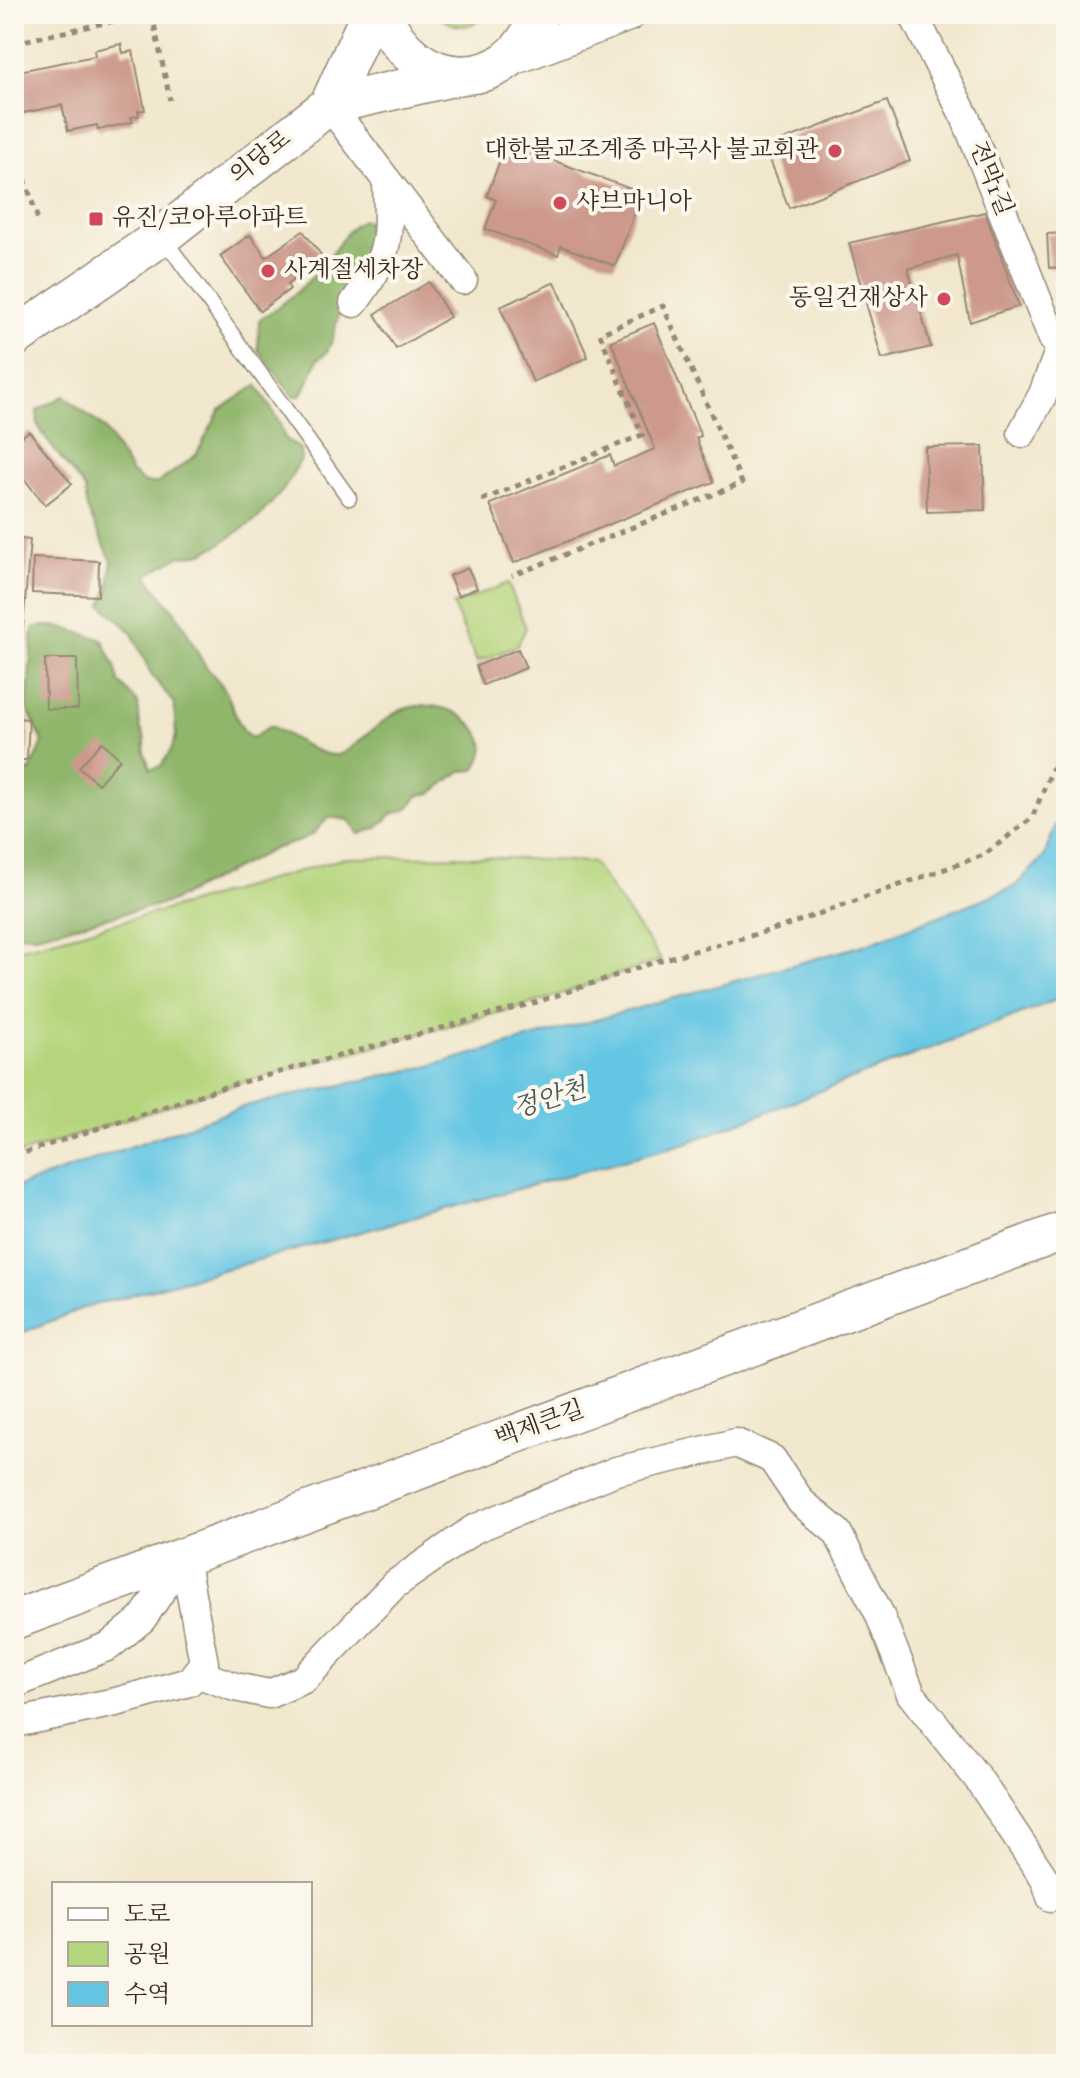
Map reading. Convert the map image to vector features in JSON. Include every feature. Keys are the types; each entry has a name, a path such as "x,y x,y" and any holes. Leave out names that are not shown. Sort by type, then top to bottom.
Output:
{"main road":[{"path":"329,105 370,14"},
{"path":"383,14 395,40 413,59 436,71 462,75"},
{"path":"329,105 487,71 510,59 527,40 538,14"},
{"name":"의당로","path":"14,338 162,236 329,105"},
{"name":"백제큰길","path":"14,1620 1066,1230"}],"street":[{"path":"510,59 628,14"},
{"name":"전막1길","path":"913,14 966,119 1053,339 1063,349 1022,433"},
{"path":"329,105 463,280"},
{"path":"354,303 374,276 385,253 387,181"},
{"path":"196,1673 235,1687 269,1694 304,1679 394,1585 474,1529 616,1471 736,1443 772,1459 801,1502 837,1532 879,1613 911,1694 979,1780 1046,1881 1051,1897"},
{"path":"14,1723 116,1702 189,1682 204,1663 184,1557"},
{"path":"14,1684 109,1646 142,1619 184,1557"}],"lane":[{"path":"162,236 349,498"}],"path":[{"path":"15,14 21,40"},
{"path":"14,43 145,14"},
{"path":"152,14 170,100"},
{"path":"14,144 38,220"},
{"path":"482,500 642,435 600,334 663,306 742,483 512,576"},
{"path":"14,1156 221,1088 537,1002 661,960 779,928 984,855 1032,818 1053,767 1066,754"}],"green space":[{"path":"437,14 486,14 474,23 462,26 449,23"},
{"path":"366,220 370,235 354,280 339,299 339,314 331,343 326,353 318,359 304,391 299,396 293,396 258,350 259,320 305,284 347,232"},
{"path":"257,385 285,438 300,449 301,459 284,489 257,519 217,546 202,553 178,557 147,575 181,621 201,659 225,690 242,728 252,738 270,726 312,749 337,755 403,709 413,706 438,707 460,715 478,732 483,742 480,761 475,770 461,771 432,793 418,796 406,810 392,814 377,828 359,834 349,820 329,817 314,833 300,841 273,849 170,902 36,935 14,934 14,769 30,771 43,742 27,708 33,628 59,627 102,639 119,682 138,703 150,769 161,766 176,736 174,703 152,676 131,631 102,605 109,588 112,561 87,509 85,489 46,439 38,425 37,410 64,396 104,428 132,473 145,483 158,483 196,455 220,410"},
{"path":"508,583 526,628 517,646 477,662 453,605"},
{"path":"459,856 592,862 661,960 537,1002 221,1088 14,1156 14,950 344,858"}],"water":[{"name":"정안천","path":"1066,796 1066,996 686,1143 83,1308 14,1336 14,1188 245,1106 434,1065 864,945 1014,887 1044,857"}],"building":[{"path":"1032,14 1048,14 1050,19 1034,23"},
{"path":"121,44 123,53 133,51 145,110 138,111 139,116 131,117 133,122 98,130 97,125 68,131 62,105 14,115 14,72 95,56 94,50"},
{"path":"887,101 910,161 789,208 765,147"},
{"path":"506,143 642,193 615,266 561,246 558,255 485,229 496,200 487,196"},
{"path":"985,212 1019,306 970,322 957,255 908,269 931,347 882,359 849,243"},
{"name":"사계절세차장","path":"303,231 322,256 287,285 290,289 260,311 220,256 250,235 266,257"},
{"path":"1066,233 1066,267 1049,268 1047,234"},
{"path":"429,282 450,317 396,349 375,314"},
{"path":"555,282 588,357 533,382 500,307"},
{"path":"654,323 701,436 696,438 714,482 514,563 490,504 610,455 614,466 655,449 611,341"},
{"path":"29,431 72,484 45,505 14,466 14,443"},
{"path":"983,446 985,510 927,512 925,447"},
{"path":"14,538 30,540 16,715 14,715"},
{"path":"33,558 99,561 98,596 32,593"},
{"path":"468,568 477,588 458,596 449,576"},
{"path":"518,649 526,668 483,685 476,666"},
{"path":"45,659 77,659 78,709 46,709"},
{"path":"14,718 29,719 27,760 14,760"},
{"path":"102,742 120,759 98,784 79,767"}],"place":[{"name":"대한불교조계종 마곡사 불교회관","path":"835,151"},
{"name":"샤브마니아","path":"560,203"},
{"name":"유진/코아루아파트","path":"96,219"},
{"name":"사계절세차장","path":"268,271"},
{"name":"동일건재상사","path":"944,299"}]}
